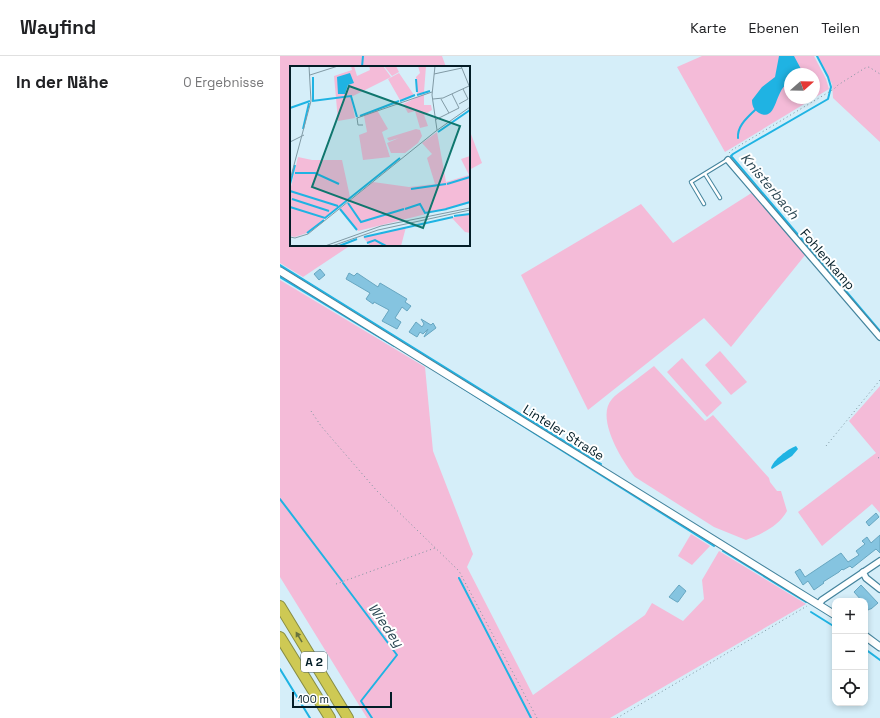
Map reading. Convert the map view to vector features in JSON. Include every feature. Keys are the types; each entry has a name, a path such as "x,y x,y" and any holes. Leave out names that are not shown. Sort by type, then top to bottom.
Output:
{"highway":[{"name":"A 2","path":"280,606 348,718"},
{"name":"A 2","path":"280,637 330,718"}],"street":[{"name":"Fohlenkamp","path":"728,160 880,337"},
{"name":"Linteler Straße","path":"280,271 832,613"},
{"path":"819,604 822,600 880,561"},
{"path":"862,572 866,578 880,590"},
{"path":"868,638 880,646"}],"lane":[{"path":"704,204 691,182 728,160"},
{"path":"705,174 720,198"}],"path":[{"path":"728,160 729,154 732,150 869,67 880,74"},
{"path":"826,446 880,380"},
{"path":"312,411 322,426 377,491 459,571 537,718"},
{"path":"336,584 436,548"},
{"path":"617,718 808,605 811,599"}],"shaded area":[{"path":"280,56 442,56 446,66 290,66 290,246 350,246 303,277 280,263"},
{"path":"702,56 814,56 826,79 829,89 820,94 820,68 784,68 784,104 804,104 725,152 677,67"},
{"path":"818,56 880,56 880,142 833,98 832,84"},
{"path":"470,132 482,163 470,169"},
{"path":"753,192 806,254 731,347 704,318 588,410 521,275 641,204 673,243"},
{"path":"280,280 425,367 433,451 473,554 467,567 533,695 645,615 652,603 683,621 704,599 702,580 719,551 806,604 610,718 367,718 280,577"},
{"path":"720,351 747,382 731,395 705,365"},
{"path":"682,358 722,403 707,417 667,372"},
{"path":"654,366 705,421 713,415 769,478 770,482 777,491 781,491 787,511 779,521 763,533 746,540 714,527 635,477 624,461 608,428 608,407 615,396"},
{"path":"880,386 880,513 872,504 822,546 798,512 876,453 849,421"},
{"path":"691,534 710,546 692,565 678,556"}],"water":[{"path":"779,56 794,56 800,68 784,68 784,86 773,109 770,113 765,115 759,113 754,108 752,100 762,87 775,77"},
{"path":"796,446 798,449 792,456 772,469 771,468 781,455"}],"building":[{"path":"320,269 325,275 319,280 314,274"},
{"path":"349,273 354,276 357,273 378,287 380,283 407,299 405,302 411,306 407,311 402,307 395,318 401,322 397,329 382,321 389,310 374,302 373,304 366,299 370,293 346,279"},
{"path":"421,319 431,325 433,323 436,328 424,337 428,329 423,334 420,332 417,337 409,332 416,322 422,327 424,324"},
{"path":"876,513 879,517 869,526 866,522"},
{"path":"880,535 880,553 876,549 852,568 850,566 843,570 842,569 814,590 808,581 803,585 795,572 800,569 805,577 841,553 848,562 859,555 856,551 865,544 862,541 867,537 871,543"},
{"path":"679,585 686,591 677,602 669,597"},
{"path":"861,585 878,603 868,610 868,598 859,598 854,592"}],"waterway":[{"path":"362,66 363,56"},
{"name":"Knisterbach","path":"817,56 828,77 831,87 828,99 731,156 880,331"},
{"path":"738,138 741,126 755,110"},
{"path":"280,265 601,464"},
{"path":"280,277 394,346"},
{"path":"442,375 714,546"},
{"name":"Wiedey","path":"280,499 342,581"},
{"path":"723,551 806,602"},
{"path":"459,578 531,718"},
{"name":"Wiedey","path":"343,583 397,655 361,701 372,718"},
{"path":"811,612 832,625"},
{"path":"868,651 880,660"},
{"path":"280,669 310,718"}]}
